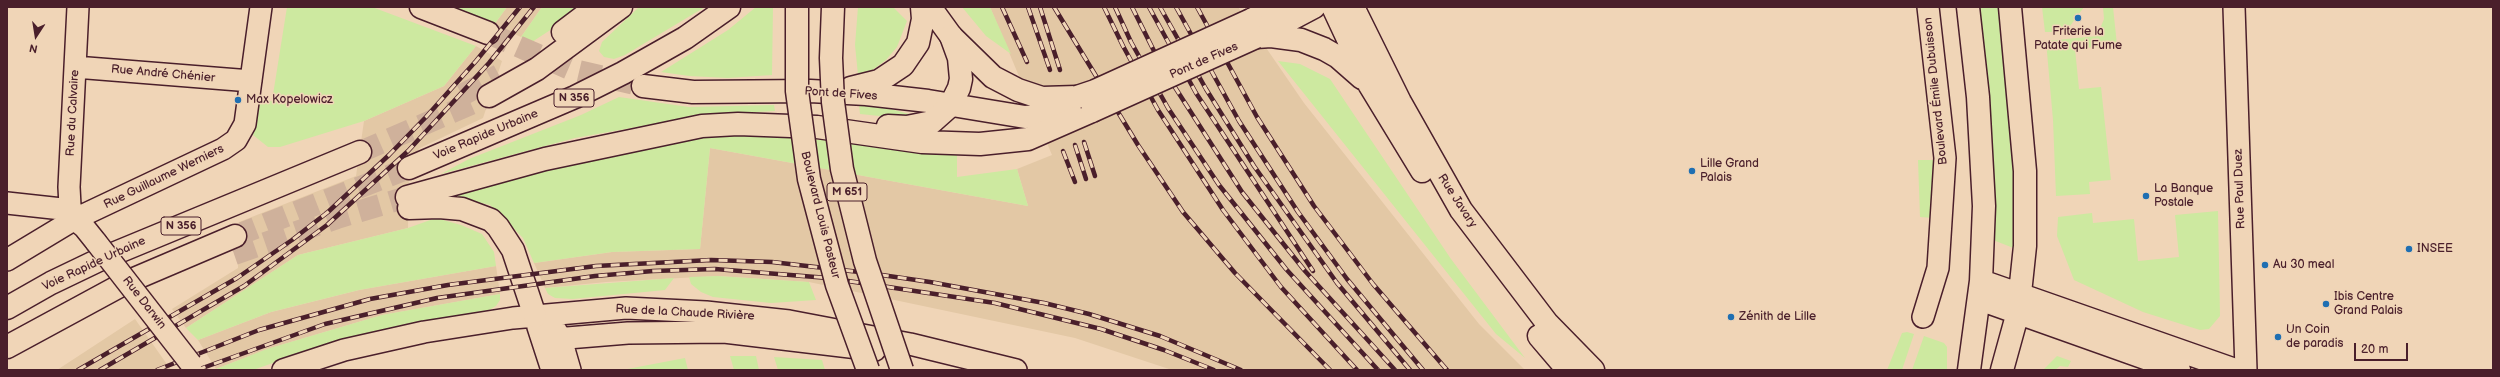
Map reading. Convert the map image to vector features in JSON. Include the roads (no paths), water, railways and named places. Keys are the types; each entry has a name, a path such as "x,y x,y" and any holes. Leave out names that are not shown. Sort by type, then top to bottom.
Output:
{"main road":[{"path":"422,7 488,33"},
{"path":"498,75 536,51 596,7"},
{"path":"489,96 537,69 621,7"},
{"name":"Voie Rapide Urbaine","path":"409,168 574,98 623,74 685,38 729,7"},
{"name":"Boulevard Louis Pasteur","path":"797,7 797,91 804,151 816,211 837,285 868,370"},
{"name":"M 651","path":"833,7 831,58 833,102 844,176 865,261 902,370"},
{"path":"810,91 851,88 878,81 892,73 903,64 918,43 923,19 922,7"},
{"path":"930,7 951,36 984,70 1018,90 1042,98 1085,104"},
{"path":"1253,29 1278,7"},
{"name":"Pont de Fives","path":"643,86 693,92 810,91 866,94 1010,116 1038,118 1085,104 1095,91 1253,29 1314,7"},
{"path":"1968,7 1982,157 1984,206 1980,290 1968,370"},
{"path":"2002,370 2019,303 2025,246 2026,198 2010,7"},
{"name":"Rue Javary","path":"1346,9 1369,84 1453,220 1513,303 1568,370"},
{"name":"Rue Javary","path":"1346,9 1462,210 1505,271 1547,323 1593,370"},
{"name":"Rue Javary","path":"1253,29 1272,36 1301,40 1324,49 1338,57 1369,84"},
{"path":"817,127 840,125 907,127 919,125 939,117 950,106 959,88 961,79 959,58 951,36"},
{"path":"535,316 514,250 498,226 491,220 462,209 408,202 532,162 690,128 738,124 817,127 922,142 996,144 1039,136 1085,104"},
{"name":"Voie Rapide Urbaine","path":"7,308 51,283 101,259 360,152"},
{"path":"7,347 90,302 234,245"},
{"path":"837,285 834,315 854,370"},
{"path":"1980,290 2235,370"},
{"path":"2019,303 2179,370"}],"street":[{"name":"Rue du Calvaire","path":"75,219 70,206 69,187 78,7"},
{"name":"Rue Guillaume Werniers","path":"7,260 75,219 216,152 236,140 245,124 261,7"},
{"name":"Boulevard Émile Dubuisson","path":"1923,317 1938,268 1945,158 1928,7"},
{"name":"Rue Paul Duez","path":"2234,7 2246,370"},
{"name":"Rue André Chénier","path":"75,67 251,81"},
{"path":"7,203 56,207 62,209 75,219"},
{"name":"Rue Darwin","path":"75,219 96,242 194,367"},
{"name":"Rue de la Chaude Rivière","path":"283,370 344,350 392,338 535,316 626,308 754,316 883,338 964,355 1016,370"},
{"path":"535,316 552,339 570,370"},
{"name":"Rue de la Chaude Rivière","path":"552,339 654,332 737,333 875,350 972,370"},
{"path":"552,339 552,370"}],"tunnel":[{"path":"488,33 570,69 643,86"},
{"path":"462,95 499,75"},
{"path":"360,152 489,96"},
{"path":"235,236 409,168"},
{"path":"234,254 337,218 407,197"}],"railway":[{"path":"78,370 237,278 292,240 328,212 389,155 426,117 476,61 520,7"},
{"path":"100,370 244,286 327,225 408,151 489,63 534,7"},
{"path":"1002,7 1027,62"},
{"path":"1028,7 1050,70"},
{"path":"1040,7 1060,70"},
{"path":"1054,7 1138,145 1183,212 1235,273 1330,370"},
{"path":"1104,7 1123,46 1158,110 1223,210 1281,287 1357,370"},
{"path":"1115,7 1131,42 1168,108 1219,185 1286,269 1378,370"},
{"path":"1132,7 1162,67 1242,192 1305,271 1395,370"},
{"path":"1149,7 1196,93 1313,271"},
{"path":"1160,7 1206,89 1254,166 1337,283 1410,370"},
{"path":"1176,7 1239,121 1298,212 1347,279 1423,370"},
{"path":"1197,7 1257,117 1314,206 1373,284 1447,370"},
{"path":"1084,142 1095,176"},
{"path":"1075,145 1086,179"},
{"path":"1063,151 1075,182"},
{"path":"157,370 259,330 370,299 448,285 596,266 711,260 772,262 868,273 930,282 1044,303 1089,314 1160,336 1241,370"},
{"path":"197,370 325,324 437,298 595,276 653,271 715,269 828,278 995,303 1101,329 1164,350 1214,370"}],"place":[{"name":"Friterie la Patate qui Fume","path":"2078,18"},
{"name":"Max Kopelowicz","path":"238,100"},
{"name":"Lille Grand Palais","path":"1692,171"},
{"name":"La Banque Postale","path":"2146,196"},
{"name":"INSEE","path":"2409,249"},
{"name":"Au 30 meal","path":"2265,265"},
{"name":"Ibis Centre Grand Palais","path":"2326,304"},
{"name":"Zénith de Lille","path":"1731,317"},
{"name":"Un Coin de paradis","path":"2278,337"}]}
